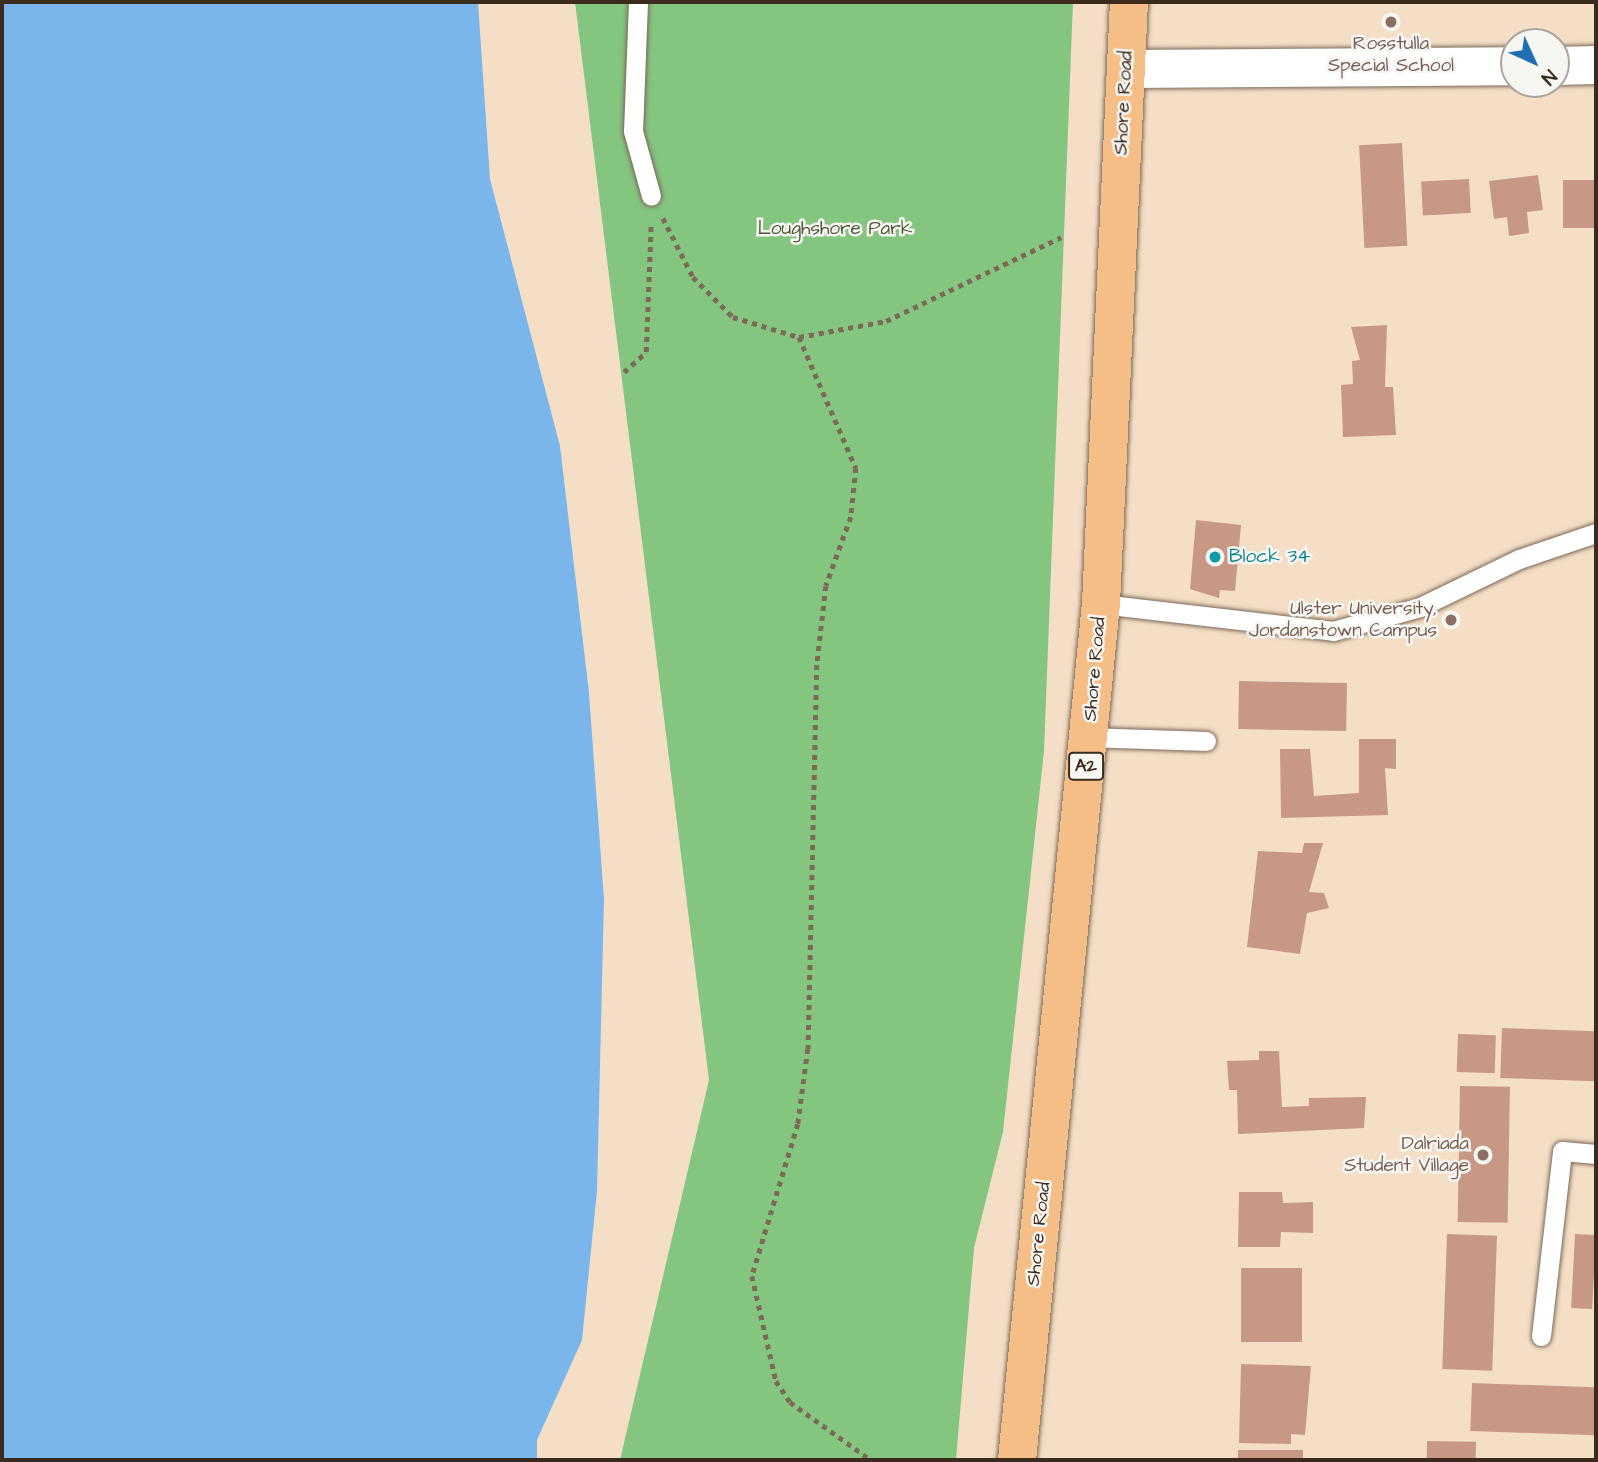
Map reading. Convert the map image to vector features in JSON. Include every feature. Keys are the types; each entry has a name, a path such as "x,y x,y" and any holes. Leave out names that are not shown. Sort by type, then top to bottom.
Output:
{"highway":[{"name":"Shore Road","path":"1017,1460 1101,604 1129,2"}],"street":[{"path":"1570,66 1596,65"},
{"path":"1127,69 1500,66"}],"lane":[{"path":"638,2 633,131 651,196"},
{"path":"1101,604 1333,631 1419,607 1519,559 1596,533"},
{"path":"1088,737 1206,741"},
{"path":"1541,1336 1562,1151 1596,1154"}],"path":[{"path":"651,196 693,277 733,317 799,337 886,321 1061,237"},
{"path":"624,372 646,352 651,196"},
{"path":"799,337 856,468 851,517 826,586 817,665 808,1049 797,1124 752,1276 753,1297 776,1381 790,1402 871,1460"}],"green space":[{"name":"Loughshore Park","path":"575,2 1073,2 1044,751 1003,1132 974,1248 956,1460 620,1460 709,1080"}],"water":[{"path":"2,2 478,2 490,179 560,446 589,693 604,899 597,1191 582,1340 537,1440 537,1460 2,1460"}],"building":[{"path":"1402,143 1407,246 1364,248 1359,145"},
{"path":"1538,175 1543,210 1527,212 1529,233 1509,236 1507,217 1494,219 1489,181"},
{"path":"1469,179 1471,213 1423,215 1421,182"},
{"path":"1563,180 1596,180 1596,228 1563,228"},
{"path":"1387,325 1385,387 1393,387 1396,435 1343,437 1341,385 1353,384 1352,361 1360,360 1351,327"},
{"name":"Block 34","path":"1196,520 1241,525 1235,591 1220,590 1219,598 1190,589"},
{"path":"1239,681 1347,683 1346,731 1238,729"},
{"path":"1359,739 1396,739 1396,769 1385,768 1388,815 1281,818 1280,749 1310,749 1314,796 1359,793"},
{"path":"1304,843 1323,843 1309,892 1324,893 1329,908 1307,913 1300,954 1247,947 1258,851 1302,853"},
{"path":"1502,1028 1596,1031 1594,1081 1500,1078"},
{"path":"1458,1034 1496,1035 1495,1073 1457,1072"},
{"path":"1259,1051 1279,1051 1282,1107 1309,1106 1309,1098 1366,1097 1364,1128 1238,1134 1237,1090 1229,1090 1227,1061 1259,1060"},
{"name":"Dalriada Student Village","path":"1460,1086 1510,1087 1508,1223 1458,1222"},
{"path":"1239,1192 1282,1192 1283,1203 1313,1202 1313,1233 1281,1232 1280,1247 1238,1247"},
{"name":"Dalriada Student Village","path":"1447,1234 1497,1236 1492,1371 1442,1369"},
{"path":"1575,1234 1596,1235 1592,1309 1571,1308"},
{"path":"1241,1268 1302,1268 1302,1342 1241,1342"},
{"path":"1241,1364 1311,1366 1305,1435 1291,1434 1291,1444 1239,1443"},
{"path":"1472,1383 1596,1387 1594,1435 1470,1431"},
{"path":"1427,1441 1476,1442 1476,1460 1427,1460"},
{"path":"1238,1450 1303,1450 1303,1460 1238,1460"}],"place":[{"name":"Rosstulla Special School","path":"1391,22"},
{"name":"Block 34","path":"1215,557"},
{"name":"Ulster University, Jordanstown Campus","path":"1451,620"},
{"name":"Dalriada Student Village","path":"1483,1155"}]}
